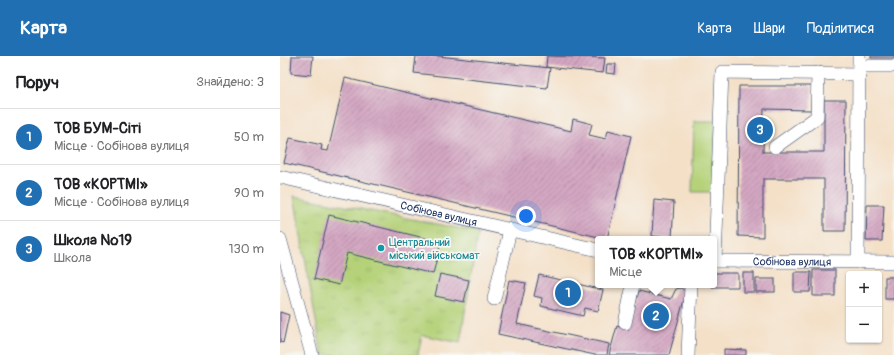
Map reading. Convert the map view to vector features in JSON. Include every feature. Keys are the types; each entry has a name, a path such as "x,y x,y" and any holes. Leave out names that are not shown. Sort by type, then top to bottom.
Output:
{"street":[{"path":"858,262 859,65"},
{"path":"716,236 722,72 818,73 859,65 894,66"},
{"path":"775,147 817,117 818,73"},
{"name":"Собінова вулиця","path":"280,177 595,249"},
{"path":"494,299 510,230"},
{"path":"280,239 312,355"},
{"name":"Собінова вулиця","path":"717,261 894,262"},
{"path":"625,323 632,288"},
{"path":"688,355 690,288"}],"green space":[{"path":"694,121 716,121 715,192 692,192"},
{"path":"294,196 478,232 460,343 422,335 418,355 322,355"}],"building":[{"path":"292,56 313,56 311,75 291,73"},
{"path":"416,56 438,56 550,68 547,88 414,73"},
{"path":"547,56 605,58 603,73 546,67"},
{"path":"871,56 894,56 894,58 871,58"},
{"path":"607,64 616,64 615,74 606,73"},
{"path":"345,78 571,131 573,119 592,124 589,135 606,139 608,130 631,136 608,236 595,236 284,163 290,138 322,145 321,150 328,151"},
{"path":"739,86 812,86 811,110 764,109 763,152 824,152 824,100 846,100 845,231 824,231 824,179 763,179 763,237 738,236"},
{"path":"654,200 674,202 672,236 652,236"},
{"path":"867,205 884,205 882,241 866,241"},
{"name":"Центральний міський військомат","path":"329,215 441,242 433,274 347,253 339,285 314,279"},
{"path":"813,270 835,270 835,296 813,296"},
{"path":"794,272 811,272 810,292 794,292"},
{"path":"717,273 738,273 738,287 717,287"},
{"path":"743,273 754,273 754,292 743,292"},
{"path":"440,274 469,280 464,302 435,296"},
{"path":"539,275 603,290 598,311 585,308 583,316 541,306 542,298 534,296"},
{"path":"885,277 894,277 894,299 885,299"},
{"path":"756,279 775,279 775,292 756,292"},
{"path":"509,280 526,283 517,324 609,344 607,355 595,355 498,334"},
{"path":"681,288 685,291 685,296 669,355 609,355 617,326 628,330 639,291 671,299 676,289"},
{"path":"280,312 289,315 283,343 280,342"},
{"path":"724,349 746,350 746,355 724,355"}],"place":[{"name":"Школа №19","path":"760,130"},
{"name":"Центральний міський військомат","path":"381,248"},
{"name":"ТОВ БУМ-Сіті","path":"568,293"},
{"name":"ТОВ «КОРТМІ»","path":"656,316"}]}
